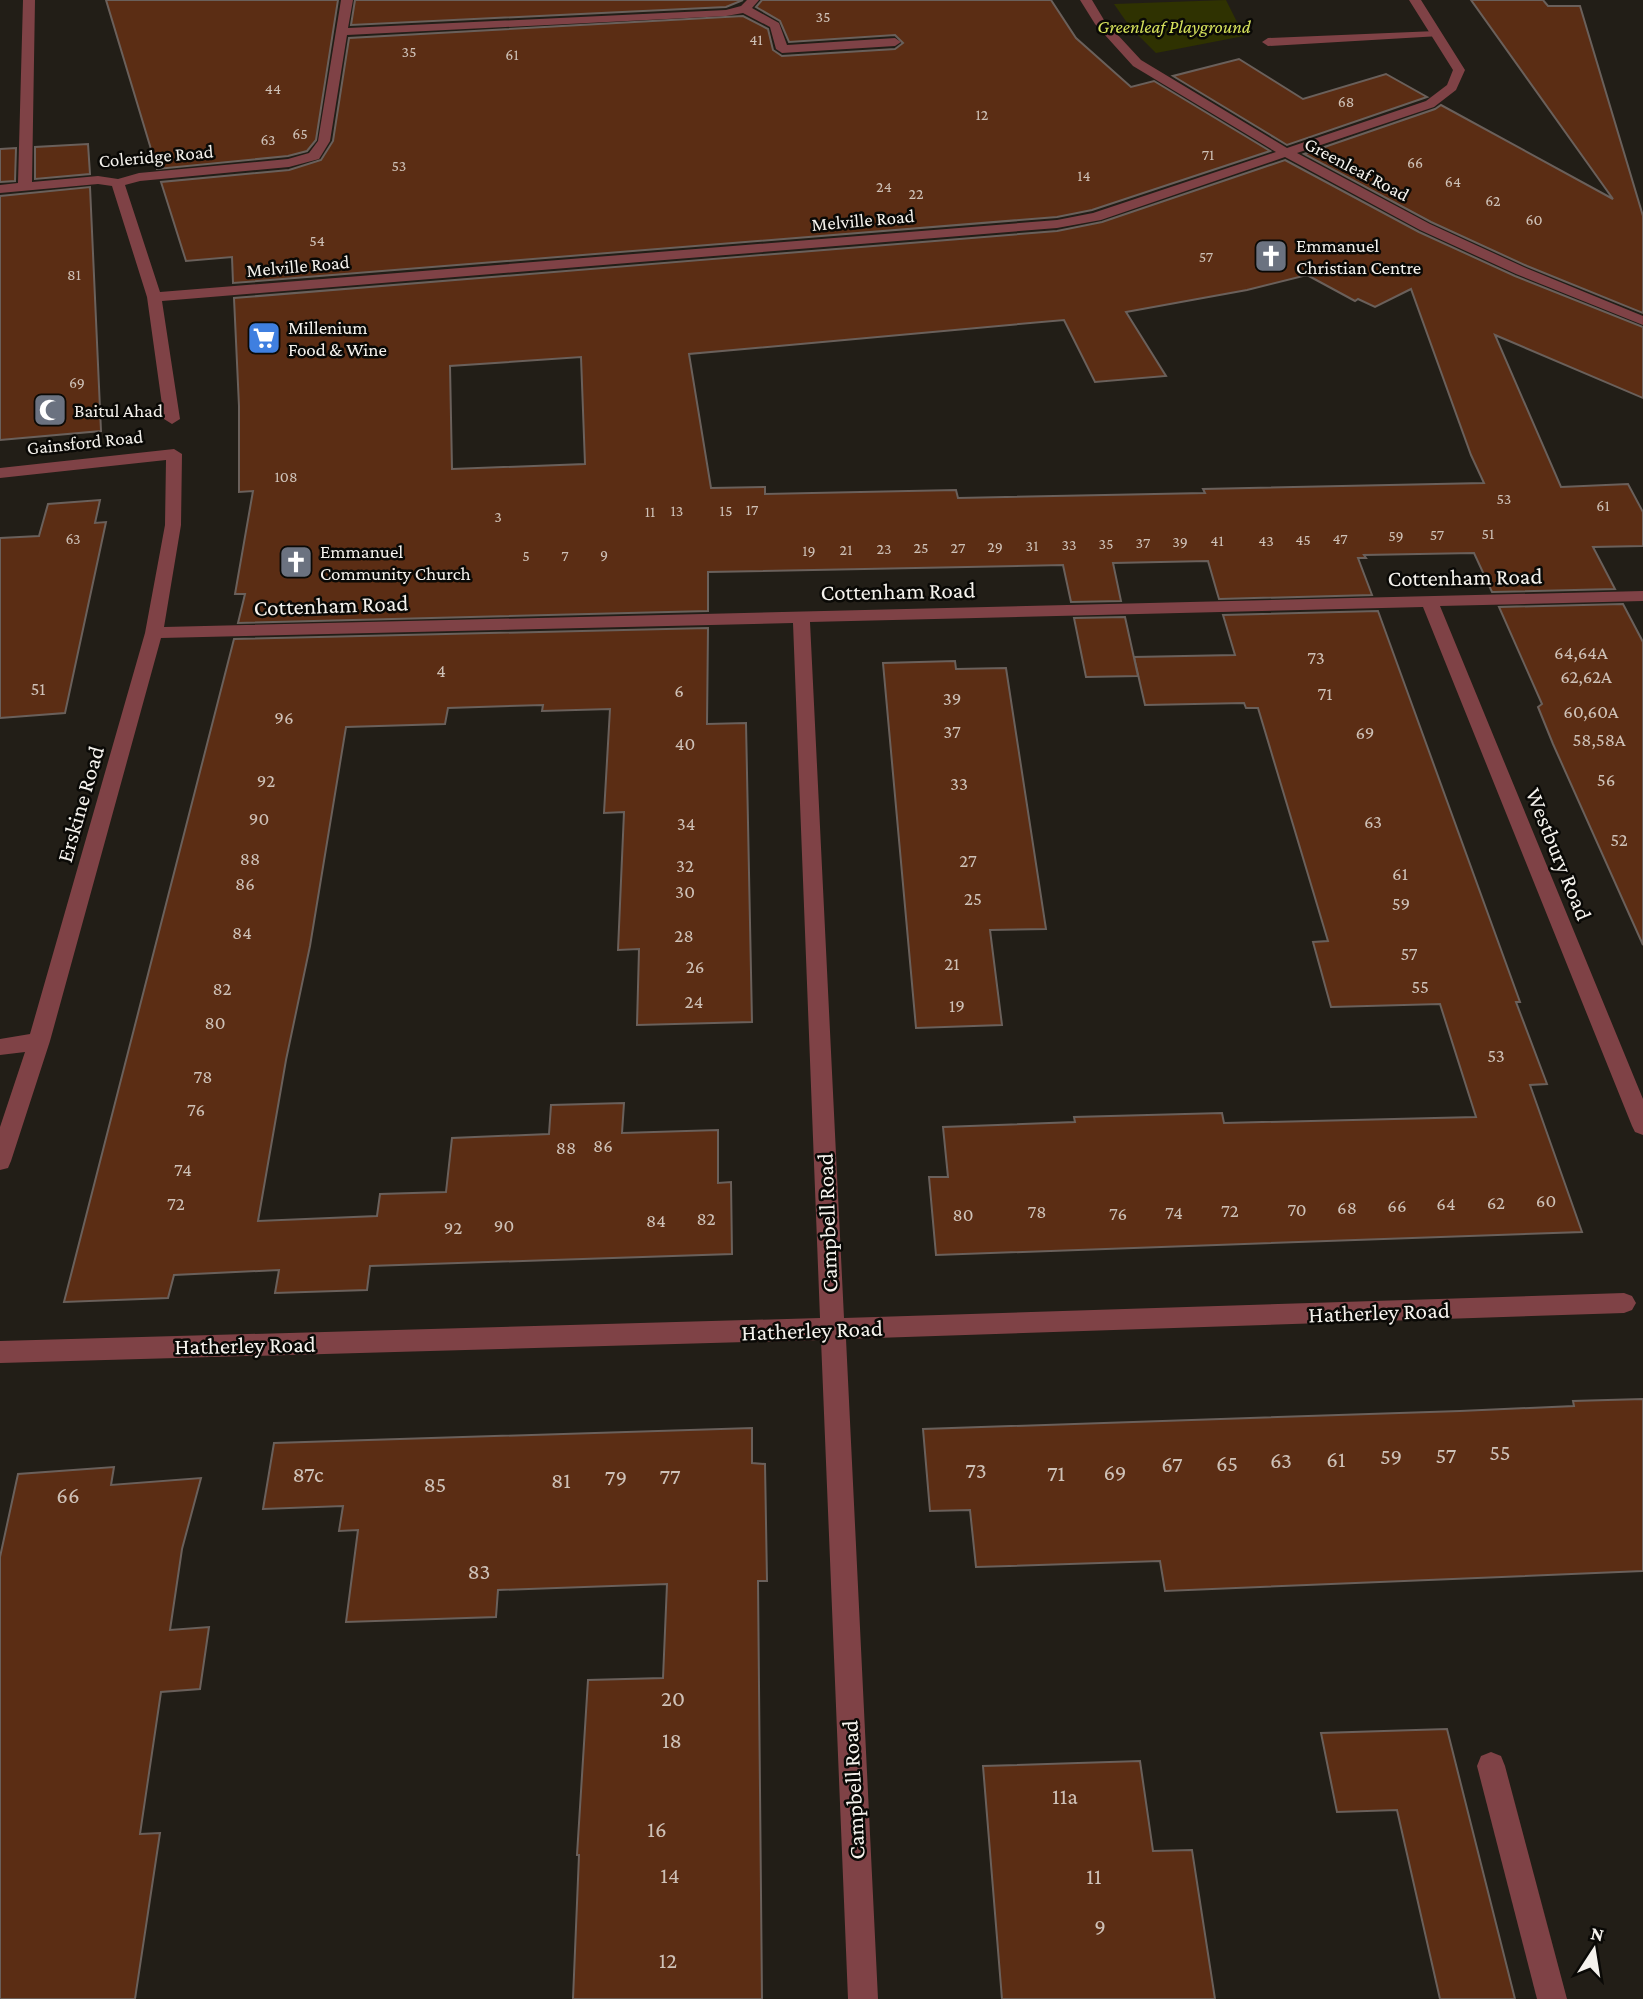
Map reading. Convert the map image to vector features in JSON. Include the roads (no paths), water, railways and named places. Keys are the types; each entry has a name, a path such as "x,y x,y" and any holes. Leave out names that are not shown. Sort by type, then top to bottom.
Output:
{"street":[{"path":"25,187 29,0"},
{"path":"346,0 343,32 726,13 749,4 775,25 782,49 895,42"},
{"name":"Greenleaf Road","path":"1086,0 1099,22 1137,63 1288,154 1424,227 1521,271 1643,321"},
{"name":"Melville Road","path":"154,297 1057,224 1096,217 1430,104 1452,87 1459,70 1415,0"},
{"name":"Coleridge Road","path":"0,189 98,180 118,183 139,177 289,163 314,156 324,141 343,32"},
{"path":"1268,42 1436,34"},
{"path":"118,183 154,297 172,419"},
{"name":"Gainsford Road","path":"0,473 174,454"},
{"name":"Erskine Road","path":"0,1161 39,1041 154,632 173,524 174,454"},
{"name":"Cottenham Road","path":"154,632 1643,596"},
{"name":"Westbury Road","path":"1429,601 1643,1126"},
{"name":"Campbell Road","path":"801,616 863,1999"},
{"path":"0,1047 39,1041"},
{"name":"Hatherley Road","path":"0,1352 1624,1303"},
{"path":"1491,1766 1552,1999"}],"place":[{"name":"Emmanuel Christian Centre","path":"1271,256"},
{"name":"Millenium Food & Wine","path":"264,338"},
{"name":"Baitul Ahad","path":"50,410"},
{"name":"Emmanuel Community Church","path":"296,562"}],"park label":[{"name":"Greenleaf Playground","path":"1174,26"}]}
